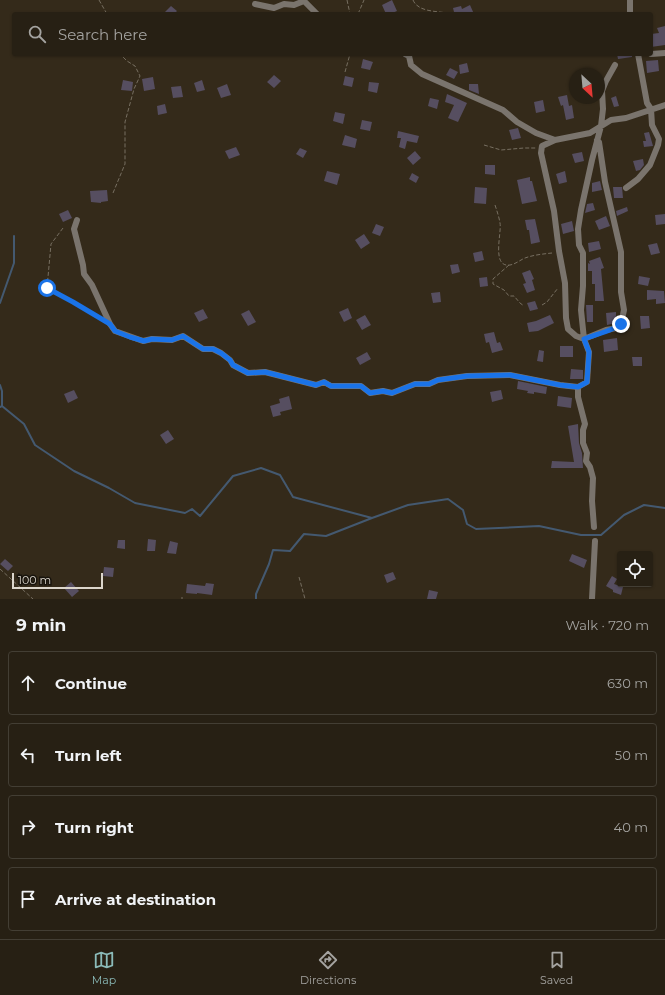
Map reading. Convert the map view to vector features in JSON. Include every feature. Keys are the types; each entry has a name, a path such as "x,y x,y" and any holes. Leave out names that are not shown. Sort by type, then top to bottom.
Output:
{"street":[{"path":"630,0 630,12"},
{"path":"255,4 274,8 284,4 294,4 304,1 315,12"},
{"path":"653,54 665,53"},
{"path":"409,56 411,65 422,74 503,110 517,122 536,133 556,140"},
{"path":"626,188 638,179 650,165 658,145 658,139 652,124 651,109 647,103 638,56"},
{"path":"77,220 74,229 84,274 92,285 110,324 115,331 144,341 152,339 172,340 183,336 203,349 213,349 221,353 230,360 233,365 248,373 265,372 316,385 324,382 331,386 361,386 370,393 383,391 392,393 415,384 429,384 438,380 467,376 510,375 578,387 587,382 589,352 584,339 581,310 583,253 579,245 578,229 580,210 596,140 601,126 603,109 602,91 615,65"},
{"path":"596,140 599,142 607,190 621,252 621,292 624,310 621,324 617,328 606,330 584,339 576,336 568,330 566,318 565,283 558,251 554,211 541,153 542,146 556,140 590,132 611,120 626,118 665,105"},
{"path":"578,387 578,397 585,424 583,430 583,443 587,453 586,461 590,467 593,478 592,501 594,527"},
{"path":"592,599 595,541"}],"path":[{"path":"100,0 106,12"},
{"path":"347,0 350,12"},
{"path":"359,12 364,0"},
{"path":"413,0 416,5 421,8 442,12"},
{"path":"112,193 125,164 125,122 134,89 140,76 135,66 122,56"},
{"path":"345,72 349,56"},
{"path":"484,145 501,150 524,148 534,149 542,146"},
{"path":"495,205 501,233 498,253 500,260 506,265 510,265"},
{"path":"63,228 52,244 49,257 47,288 110,324"},
{"path":"524,306 514,296 510,296 504,290 493,284 493,279 510,265 526,258 558,251"},
{"path":"542,305 547,302 561,285 565,283"},
{"path":"0,569 33,599"},
{"path":"299,577 305,599"}],"building":[{"path":"392,0 397,11 385,12 382,5"},
{"path":"470,5 473,12 454,12 453,8 461,6 462,9"},
{"path":"171,6 177,11 176,12 165,12"},
{"path":"665,26 665,45 653,47 653,34 659,33 657,28"},
{"path":"617,56 632,56 632,57 618,59"},
{"path":"363,59 373,62 370,70 361,68"},
{"path":"658,60 659,71 647,73 646,61"},
{"path":"467,63 469,72 460,74 459,65"},
{"path":"450,68 458,72 454,79 446,75"},
{"path":"274,75 281,81 274,88 267,82"},
{"path":"345,76 354,78 352,87 343,85"},
{"path":"153,77 155,89 144,91 142,79"},
{"path":"123,80 133,82 132,91 121,90"},
{"path":"202,80 205,90 197,92 194,83"},
{"path":"369,82 379,83 377,93 368,91"},
{"path":"227,84 231,95 221,98 217,88"},
{"path":"469,84 478,84 479,94 469,90"},
{"path":"181,86 183,97 173,98 171,87"},
{"path":"447,94 467,103 458,122 448,118 454,105 445,102"},
{"path":"567,95 569,106 572,105 574,118 566,120 563,105 561,106 558,97"},
{"path":"616,96 619,106 614,107 611,98"},
{"path":"430,98 439,100 437,109 428,106"},
{"path":"543,100 545,111 536,113 534,102"},
{"path":"165,104 167,113 158,115 157,106"},
{"path":"335,112 345,114 343,124 333,121"},
{"path":"362,120 372,122 370,131 360,129"},
{"path":"518,128 521,138 512,140 509,130"},
{"path":"398,131 419,136 417,143 407,141 405,149 399,147 401,138 397,138"},
{"path":"649,132 653,146 644,147 643,141 646,141 644,133"},
{"path":"345,135 357,139 355,148 342,145"},
{"path":"236,147 240,155 229,159 225,151"},
{"path":"300,148 307,151 303,158 296,154"},
{"path":"415,151 421,158 413,165 407,158"},
{"path":"582,152 584,161 575,163 572,154"},
{"path":"643,159 644,165 640,170 636,171 633,161"},
{"path":"485,165 495,165 495,175 485,174"},
{"path":"327,171 340,174 337,185 324,181"},
{"path":"565,171 567,182 559,184 556,174"},
{"path":"412,173 419,177 416,183 409,179"},
{"path":"530,177 537,201 522,204 517,180"},
{"path":"600,181 602,190 592,192 592,183"},
{"path":"475,187 487,188 486,204 474,203"},
{"path":"613,187 622,187 623,198 614,198"},
{"path":"107,190 108,201 101,203 91,202 90,191"},
{"path":"593,203 595,210 585,213 587,204"},
{"path":"627,207 628,211 617,216 616,211"},
{"path":"68,210 72,218 63,222 59,214"},
{"path":"665,214 665,224 656,225 655,215"},
{"path":"606,216 610,226 599,230 595,221"},
{"path":"535,219 540,242 531,244 529,230 527,230 525,220"},
{"path":"572,221 574,231 563,234 561,224"},
{"path":"376,224 384,227 380,236 372,233"},
{"path":"364,234 370,243 361,249 355,240"},
{"path":"599,241 601,249 589,252 588,243"},
{"path":"657,243 660,253 651,255 648,245"},
{"path":"482,251 484,260 475,262 473,253"},
{"path":"600,257 604,268 601,269 604,301 595,301 595,284 592,284 592,271 588,271 588,263 590,264 589,261"},
{"path":"458,264 460,272 452,274 450,265"},
{"path":"530,270 534,279 532,280 535,290 527,293 523,284 526,283 522,273"},
{"path":"639,276 650,278 648,286 638,284"},
{"path":"487,277 488,286 480,287 479,278"},
{"path":"647,290 664,291 665,303 656,304 656,299 647,300"},
{"path":"440,292 441,302 433,303 431,293"},
{"path":"535,301 538,309 530,311 527,303"},
{"path":"586,305 593,305 593,322 587,322"},
{"path":"348,308 352,318 344,322 339,312"},
{"path":"203,309 208,318 199,322 194,313"},
{"path":"249,310 256,322 248,326 241,314"},
{"path":"616,312 616,323 607,325 606,313"},
{"path":"365,315 371,325 362,330 356,320"},
{"path":"550,315 554,323 538,331 529,332 527,323"},
{"path":"640,316 649,316 650,328 641,329"},
{"path":"494,332 497,343 500,342 503,350 492,353 489,342 486,343 484,334"},
{"path":"617,338 618,350 604,352 603,340"},
{"path":"560,346 573,346 573,357 560,357"},
{"path":"539,350 544,351 543,362 537,361"},
{"path":"367,352 371,359 360,365 356,358"},
{"path":"632,357 642,357 642,366 633,366"},
{"path":"571,369 583,370 583,379 570,379"},
{"path":"518,381 547,387 546,394 534,392 534,394 527,393 528,391 517,389"},
{"path":"74,390 78,398 68,403 64,394"},
{"path":"501,390 503,399 492,402 490,392"},
{"path":"289,396 292,409 280,412 281,415 273,417 270,406 280,403 279,399"},
{"path":"558,396 572,398 571,408 557,406"},
{"path":"578,424 583,468 551,468 552,461 574,462 568,426"},
{"path":"168,430 174,439 166,444 160,435"},
{"path":"148,539 156,540 155,551 147,551"},
{"path":"118,540 125,540 125,549 117,548"},
{"path":"170,541 178,543 176,554 167,553"},
{"path":"572,554 587,560 584,568 569,561"},
{"path":"5,559 13,566 8,571 0,564"},
{"path":"104,567 114,568 113,577 103,576"},
{"path":"393,572 396,579 387,583 384,575"},
{"path":"612,576 617,579 614,584 617,585 617,587 623,587 621,595 613,592 613,590 606,586"},
{"path":"71,582 79,591 72,597 64,588"},
{"path":"206,583 214,584 212,595 186,593 187,584 205,586"},
{"path":"429,590 438,592 436,599 427,599"}],"waterway":[{"path":"0,303 14,263 14,236"},
{"path":"0,385 2,391 2,406"},
{"path":"0,407 2,406 24,424 35,445 74,471 109,488 135,503 185,513 192,509 200,516 233,476 261,468 280,475 293,497 372,518 408,505 448,499 463,510 467,524 476,529 539,526 581,535 601,535 624,515 644,505 665,508"},
{"path":"256,599 256,594 269,564 273,550 290,551 304,534 326,536 372,518"}],"route":[{"path":"47,288 110,324 115,331 130,337 144,341 152,339 172,340 183,336 203,349 213,349 221,353 230,360 233,365 248,373 265,372 316,385 324,382 331,386 361,386 370,393 383,391 392,393 415,384 429,384 438,380 467,376 510,375 578,387 587,382 589,352 584,339 594,334 617,328 621,324"}]}
